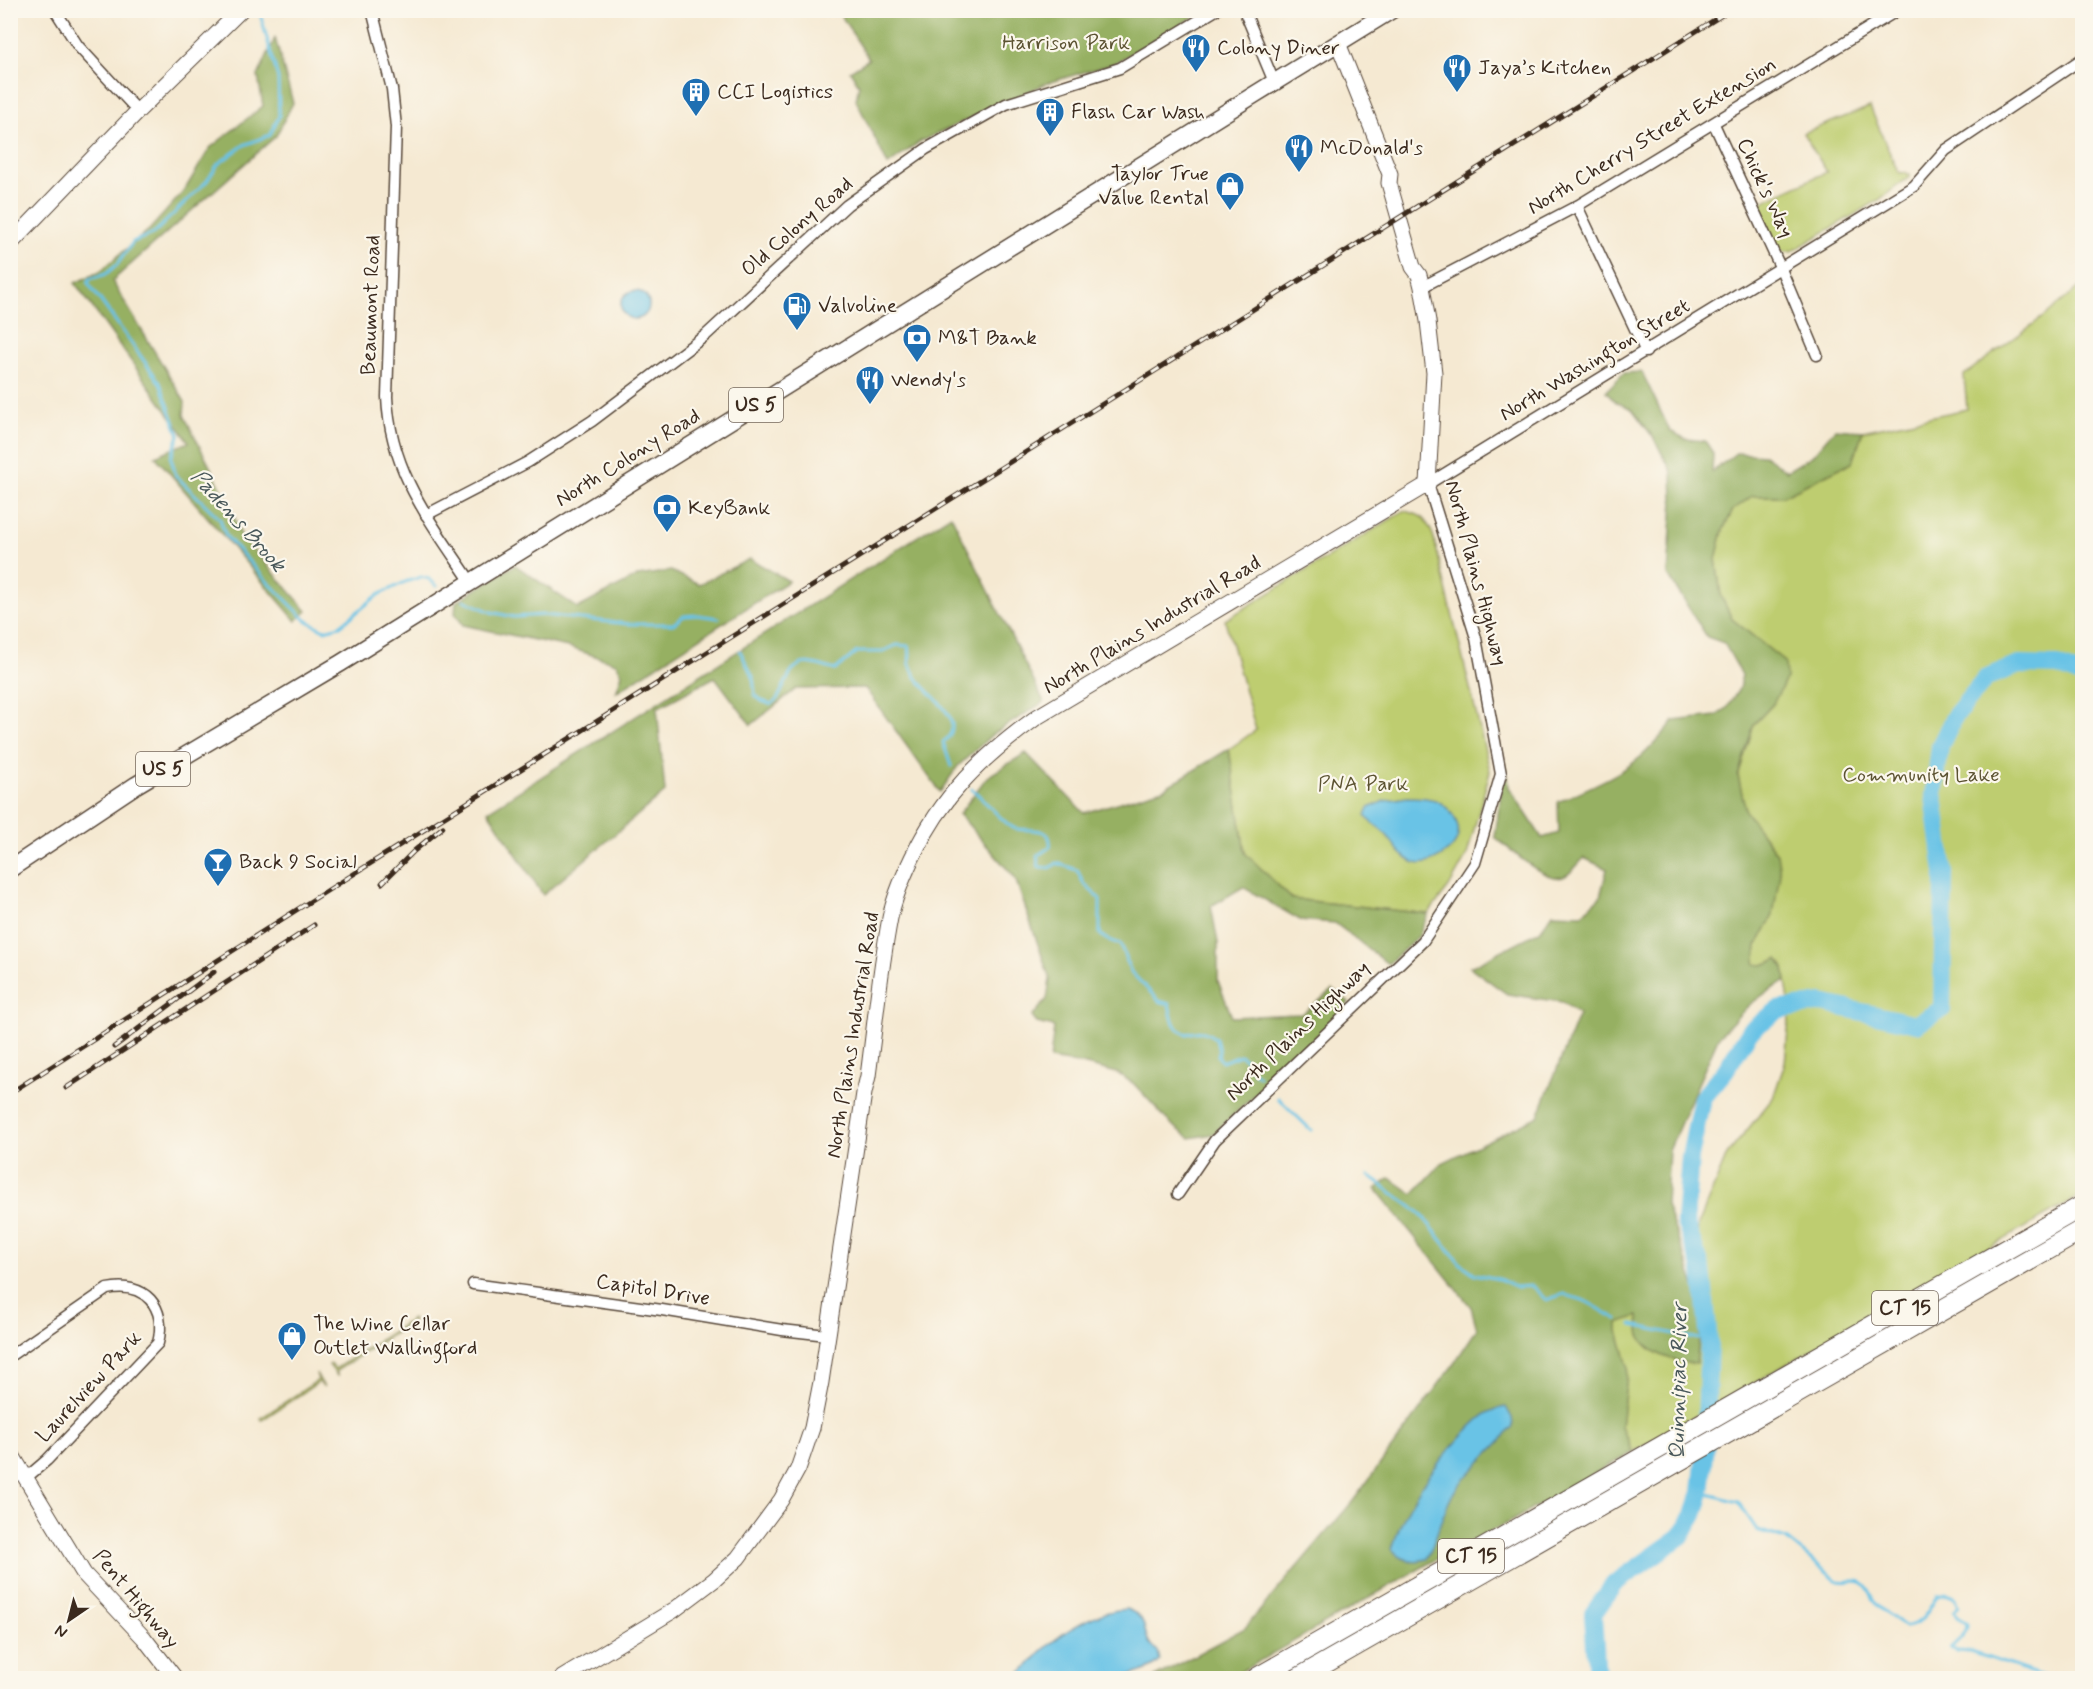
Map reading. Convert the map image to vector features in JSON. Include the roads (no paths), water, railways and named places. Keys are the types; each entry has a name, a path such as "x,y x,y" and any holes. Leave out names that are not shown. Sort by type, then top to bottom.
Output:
{"highway":[{"name":"CT 15","path":"1257,1678 2082,1206"},
{"name":"CT 15","path":"1299,1678 2082,1230"}],"main road":[{"name":"North Colony Road","path":"10,869 136,785 341,663 1392,10"}],"street":[{"path":"55,10 78,46 138,111"},
{"path":"10,244 138,111 241,10"},
{"name":"Beaumont Road","path":"372,10 392,89 396,127 388,420 394,448 404,474 426,515 471,582"},
{"name":"Old Colony Road","path":"426,515 528,462 592,421 706,335 847,205 926,149 1006,104 1120,68 1216,10"},
{"path":"1244,10 1274,82"},
{"name":"North Cherry Street Extension","path":"1420,281 1577,206 1898,10"},
{"name":"North Plains Highway","path":"1178,1194 1215,1140 1423,941 1475,863 1501,774 1476,638 1428,484 1434,373 1428,321 1420,281 1413,267 1389,183 1390,174 1338,43"},
{"name":"North Washington Street","path":"1428,484 1914,186 1947,150 2082,59"},
{"name":"Chick's Way","path":"1714,124 1781,269 1817,355"},
{"path":"1577,206 1646,352"},
{"name":"North Plains Industrial Road","path":"562,1678 698,1593 738,1558 781,1500 798,1469 812,1428 891,916 904,875 939,810 966,776 999,745 1037,717 1428,484"},
{"name":"Capitol Drive","path":"473,1284 827,1335"},
{"name":"Laurelview Park","path":"10,1356 107,1289 126,1287 138,1291 149,1299 159,1315 161,1331 158,1343 47,1461 26,1478"},
{"name":"Pent Highway","path":"10,1452 84,1574 144,1638 175,1678"}],"water":[{"path":"635,291 645,295 649,305 645,315 635,319 625,315 621,305 625,295"},
{"path":"1407,797 1440,802 1449,810 1458,825 1458,836 1452,847 1441,857 1427,863 1410,861 1383,831 1365,816 1369,808 1384,801"},
{"path":"1506,1407 1512,1418 1513,1426 1456,1489 1447,1506 1427,1559 1412,1561 1399,1556 1392,1549 1397,1533 1411,1503 1429,1475 1476,1422 1492,1411"},
{"path":"1126,1609 1140,1618 1148,1640 1158,1651 1160,1661 1153,1667 1125,1678 1013,1678 1071,1629 1103,1613"}],"waterway":[{"name":"Padens Brook","path":"259,10 278,78 279,116 270,135 244,145 218,164 207,181 154,233 133,242 117,265 106,274 90,279 88,283 160,383 179,435 171,458 176,476 220,519 226,536 306,620 324,630 340,626 378,595 405,582 421,577 429,579 437,586"},
{"name":"Padens Brook","path":"464,600 491,612 514,617 543,615 629,624 673,624 684,616 697,615 719,618"},
{"name":"Padens Brook","path":"740,651 753,677 755,695 770,704 777,699 790,674 800,665 806,663 835,670 857,652 881,652 897,645 908,646 910,664 915,676 950,717 952,726 950,734 943,742 951,766"},
{"name":"Quinnipiac River","path":"1597,1678 1593,1614 1614,1584 1681,1536 1694,1515 1701,1492 1705,1454 1709,1341 1702,1269 1685,1222 1690,1157 1702,1098 1725,1071 1750,1031 1778,1010 1822,1003 1916,1024 1942,1009 1944,873 1934,796 1940,746 1954,717 1987,677 2019,665 2058,666 2082,676"},
{"name":"Padens Brook","path":"972,789 1010,826 1038,830 1047,835 1050,839 1050,847 1037,856 1039,867 1050,868 1057,863 1077,870 1084,884 1100,899 1100,934 1120,944 1131,972 1159,1001 1169,1004 1178,1029 1187,1034 1199,1031 1209,1034 1216,1039 1218,1056 1222,1062 1240,1055 1259,1076"},
{"name":"Padens Brook","path":"1278,1098 1311,1130"},
{"name":"Padens Brook","path":"1369,1176 1420,1213 1460,1263 1475,1274 1499,1279 1517,1287 1532,1286 1546,1300 1564,1294 1584,1301 1617,1319"},
{"name":"Padens Brook","path":"1632,1325 1709,1341"},
{"path":"1701,1492 1738,1502 1757,1530 1786,1539 1836,1580 1863,1583 1879,1607 1906,1627 1921,1620 1937,1596 1946,1594 1956,1598 1959,1606 1954,1612 1957,1618 1967,1624 1967,1628 1950,1648 1956,1651 1971,1652 2048,1678"}],"railway":[{"path":"10,1093 298,909 1730,10"},
{"path":"382,883 414,851 443,827"},
{"path":"66,1088 314,925"},
{"path":"114,1047 214,972"}],"place":[{"name":"Colony Diner","path":"1196,74"},
{"name":"Jaya’s Kitchen","path":"1457,94"},
{"name":"CCI Logistics","path":"696,118"},
{"name":"Flash Car Wash","path":"1050,138"},
{"name":"McDonald's","path":"1299,174"},
{"name":"Taylor True Value Rental","path":"1230,212"},
{"name":"Valvoline","path":"797,332"},
{"name":"M&T Bank","path":"917,364"},
{"name":"Wendy's","path":"870,406"},
{"name":"KeyBank","path":"667,534"},
{"name":"Back 9 Social","path":"218,888"},
{"name":"The Wine Cellar Outlet Wallingford","path":"292,1362"}],"park label":[{"name":"Harrison Park","path":"1066,43"},
{"name":"Community Lake","path":"1921,775"},
{"name":"PNA Park","path":"1363,784"}]}
